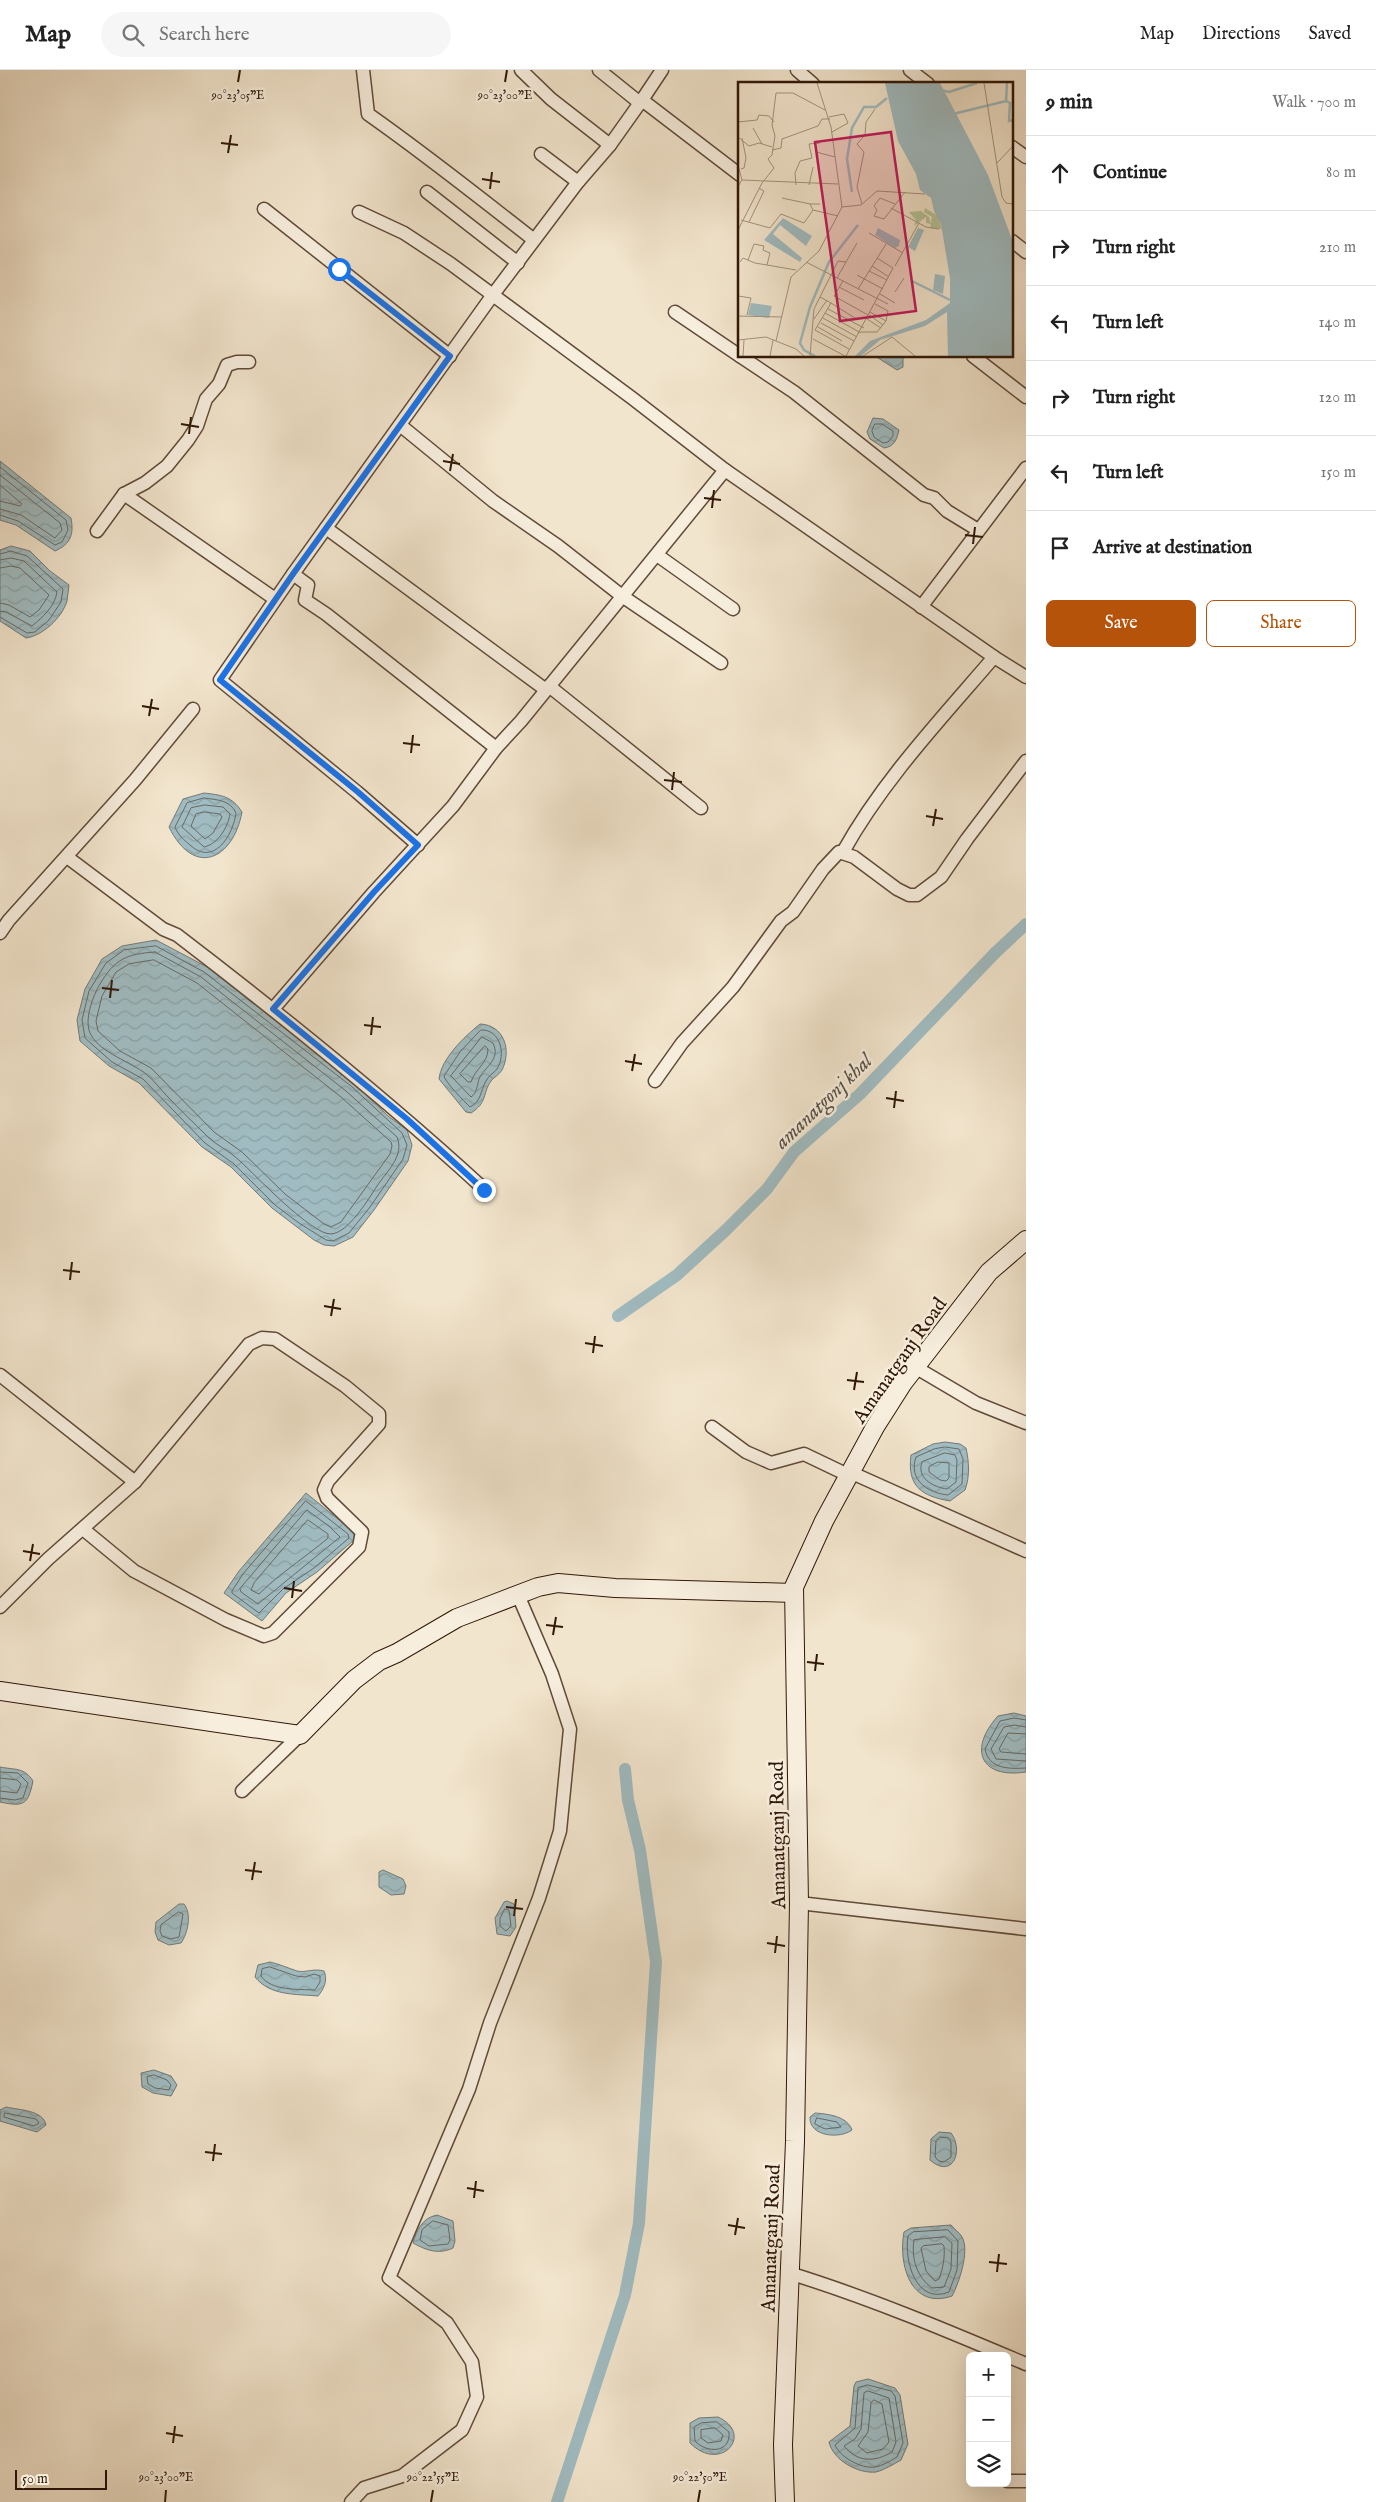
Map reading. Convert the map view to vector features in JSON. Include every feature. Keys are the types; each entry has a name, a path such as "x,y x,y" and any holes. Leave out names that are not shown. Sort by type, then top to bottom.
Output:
{"main road":[{"name":"Amanatganj Road","path":"785,2502 783,2445 795,2141 799,1904 794,1593 824,1521 851,1475 875,1427 915,1367 989,1272 1026,1240"},
{"path":"0,1691 300,1735 354,1680 379,1661 398,1653 457,1618 538,1587 558,1584 614,1588 794,1593"}],"street":[{"path":"362,70 368,114 438,164 462,186 534,240"},
{"path":"521,70 551,99 610,145"},
{"path":"600,70 738,174"},
{"path":"418,845 358,792 220,680 275,599 492,296 578,182 610,145 662,70"},
{"path":"797,70 811,82"},
{"path":"910,70 925,82"},
{"path":"1014,148 1026,157"},
{"path":"542,154 578,182"},
{"path":"427,192 518,263"},
{"path":"264,209 450,356"},
{"path":"359,212 404,232 451,264 492,296 555,340 725,470 921,607 1026,677"},
{"path":"1014,243 1026,252"},
{"path":"675,312 738,355"},
{"path":"743,358 794,392 918,490 934,498 947,511 978,530"},
{"path":"976,358 1026,397"},
{"path":"97,531 124,494 145,483 167,466 188,440 197,426 206,399 219,384 226,365 249,362"},
{"path":"400,425 493,501 558,546 622,596 721,663"},
{"path":"921,607 1026,468"},
{"path":"273,1009 374,892 453,806 496,748 657,555 725,470"},
{"path":"124,494 275,599"},
{"path":"326,528 547,688 701,808"},
{"path":"657,555 733,609"},
{"path":"293,574 308,585 305,600 326,614 496,748"},
{"path":"843,852 864,818 919,745 994,657"},
{"path":"0,933 9,920 67,858 193,709"},
{"path":"655,1081 682,1044 733,987 781,921 792,912 823,869 839,852 854,857 897,889 909,895 917,895 942,877 966,839 1026,761"},
{"path":"67,858 163,929 177,935 273,1009 407,1119 484,1190"},
{"path":"0,1607 48,1559 135,1482 249,1344 262,1338 275,1339 345,1386 379,1414 379,1424 328,1481 324,1490 327,1498 362,1532 359,1547 272,1633 264,1636 226,1620 149,1580 134,1571 83,1529"},
{"path":"915,1367 976,1403 1026,1422"},
{"path":"0,1375 135,1482"},
{"path":"712,1427 746,1452 771,1463 804,1454 1026,1551"},
{"path":"351,2502 364,2488 402,2476 462,2430 477,2397 472,2362 447,2323 389,2278 469,2089 490,2023 539,1898 560,1831 570,1729 552,1674 518,1595"},
{"path":"242,1791 300,1735"},
{"path":"799,1904 1026,1930"},
{"path":"789,2273 843,2290 920,2319 1026,2364"},
{"path":"1011,2482 1026,2481"}],"water":[{"path":"878,358 903,358 903,367 897,370"},
{"path":"873,418 883,419 899,430 893,444 884,448 870,439 867,432"},
{"path":"0,461 71,518 71,534 65,545 55,551 16,525 0,520"},
{"path":"11,546 30,551 50,571 69,585 67,601 61,614 45,630 32,637 26,638 0,621 0,550"},
{"path":"204,793 230,799 242,812 237,829 230,842 222,851 212,857 201,857 190,853 179,843 169,827 183,799"},
{"path":"156,940 207,967 354,1083 388,1116 407,1130 412,1145 408,1161 353,1237 334,1246 324,1245 314,1240 272,1208 231,1167 202,1147 139,1083 109,1066 80,1041 77,1020 85,989 102,959 122,946"},
{"path":"480,1024 488,1025 500,1034 506,1047 506,1055 502,1070 491,1081 480,1105 471,1113 466,1112 439,1079 449,1056 467,1035"},
{"path":"945,1442 960,1444 966,1448 968,1464 968,1480 965,1490 950,1501 931,1496 918,1488 911,1475 910,1466 911,1455 933,1444"},
{"path":"306,1493 354,1532 354,1540 317,1572 286,1593 262,1621 224,1593 239,1571"},
{"path":"1014,1713 1026,1716 1026,1772 1010,1773 998,1771 989,1766 984,1759 982,1750 983,1740 998,1716"},
{"path":"0,1767 23,1771 30,1777 33,1781 27,1800 20,1804 0,1802"},
{"path":"383,1870 403,1879 406,1886 404,1894 391,1895 379,1887 379,1872"},
{"path":"507,1901 514,1904 516,1927 510,1936 497,1934 495,1918 504,1902"},
{"path":"179,1904 184,1904 188,1913 186,1934 181,1943 169,1945 158,1940 155,1932 156,1922"},
{"path":"270,1962 297,1971 324,1971 326,1978 324,1987 318,1996 284,1993 268,1988 255,1977 258,1965"},
{"path":"154,2070 171,2076 177,2085 171,2096 153,2093 142,2087 141,2073"},
{"path":"6,2107 24,2110 40,2116 46,2125 37,2132 0,2121 0,2110"},
{"path":"815,2113 831,2115 842,2119 850,2125 852,2130 840,2135 820,2132 814,2129 811,2124 810,2117"},
{"path":"939,2132 951,2133 955,2140 956,2154 954,2160 945,2167 930,2160 931,2139"},
{"path":"437,2215 453,2221 455,2241 453,2248 432,2251 413,2243 418,2229 424,2222"},
{"path":"951,2225 961,2236 965,2250 963,2267 958,2283 952,2296 938,2299 926,2297 917,2291 910,2282 903,2258 904,2232 911,2228"},
{"path":"868,2379 895,2388 900,2395 908,2444 901,2460 876,2472 862,2471 847,2464 831,2449 829,2442 850,2426 854,2386 856,2382"},
{"path":"718,2417 729,2424 734,2433 734,2441 730,2448 722,2453 713,2454 702,2451 690,2443 690,2423 699,2418"}],"waterway":[{"name":"amanatgonj khal","path":"618,1316 677,1275 726,1230 767,1189 794,1152 860,1094 995,953 1026,924"},
{"path":"557,2502 625,2295 639,2223 656,1962 640,1850 628,1800 625,1769"}],"route":[{"path":"339,269 450,356 293,574 220,680 358,792 418,845 374,892 273,1009 407,1119 484,1190"}]}
